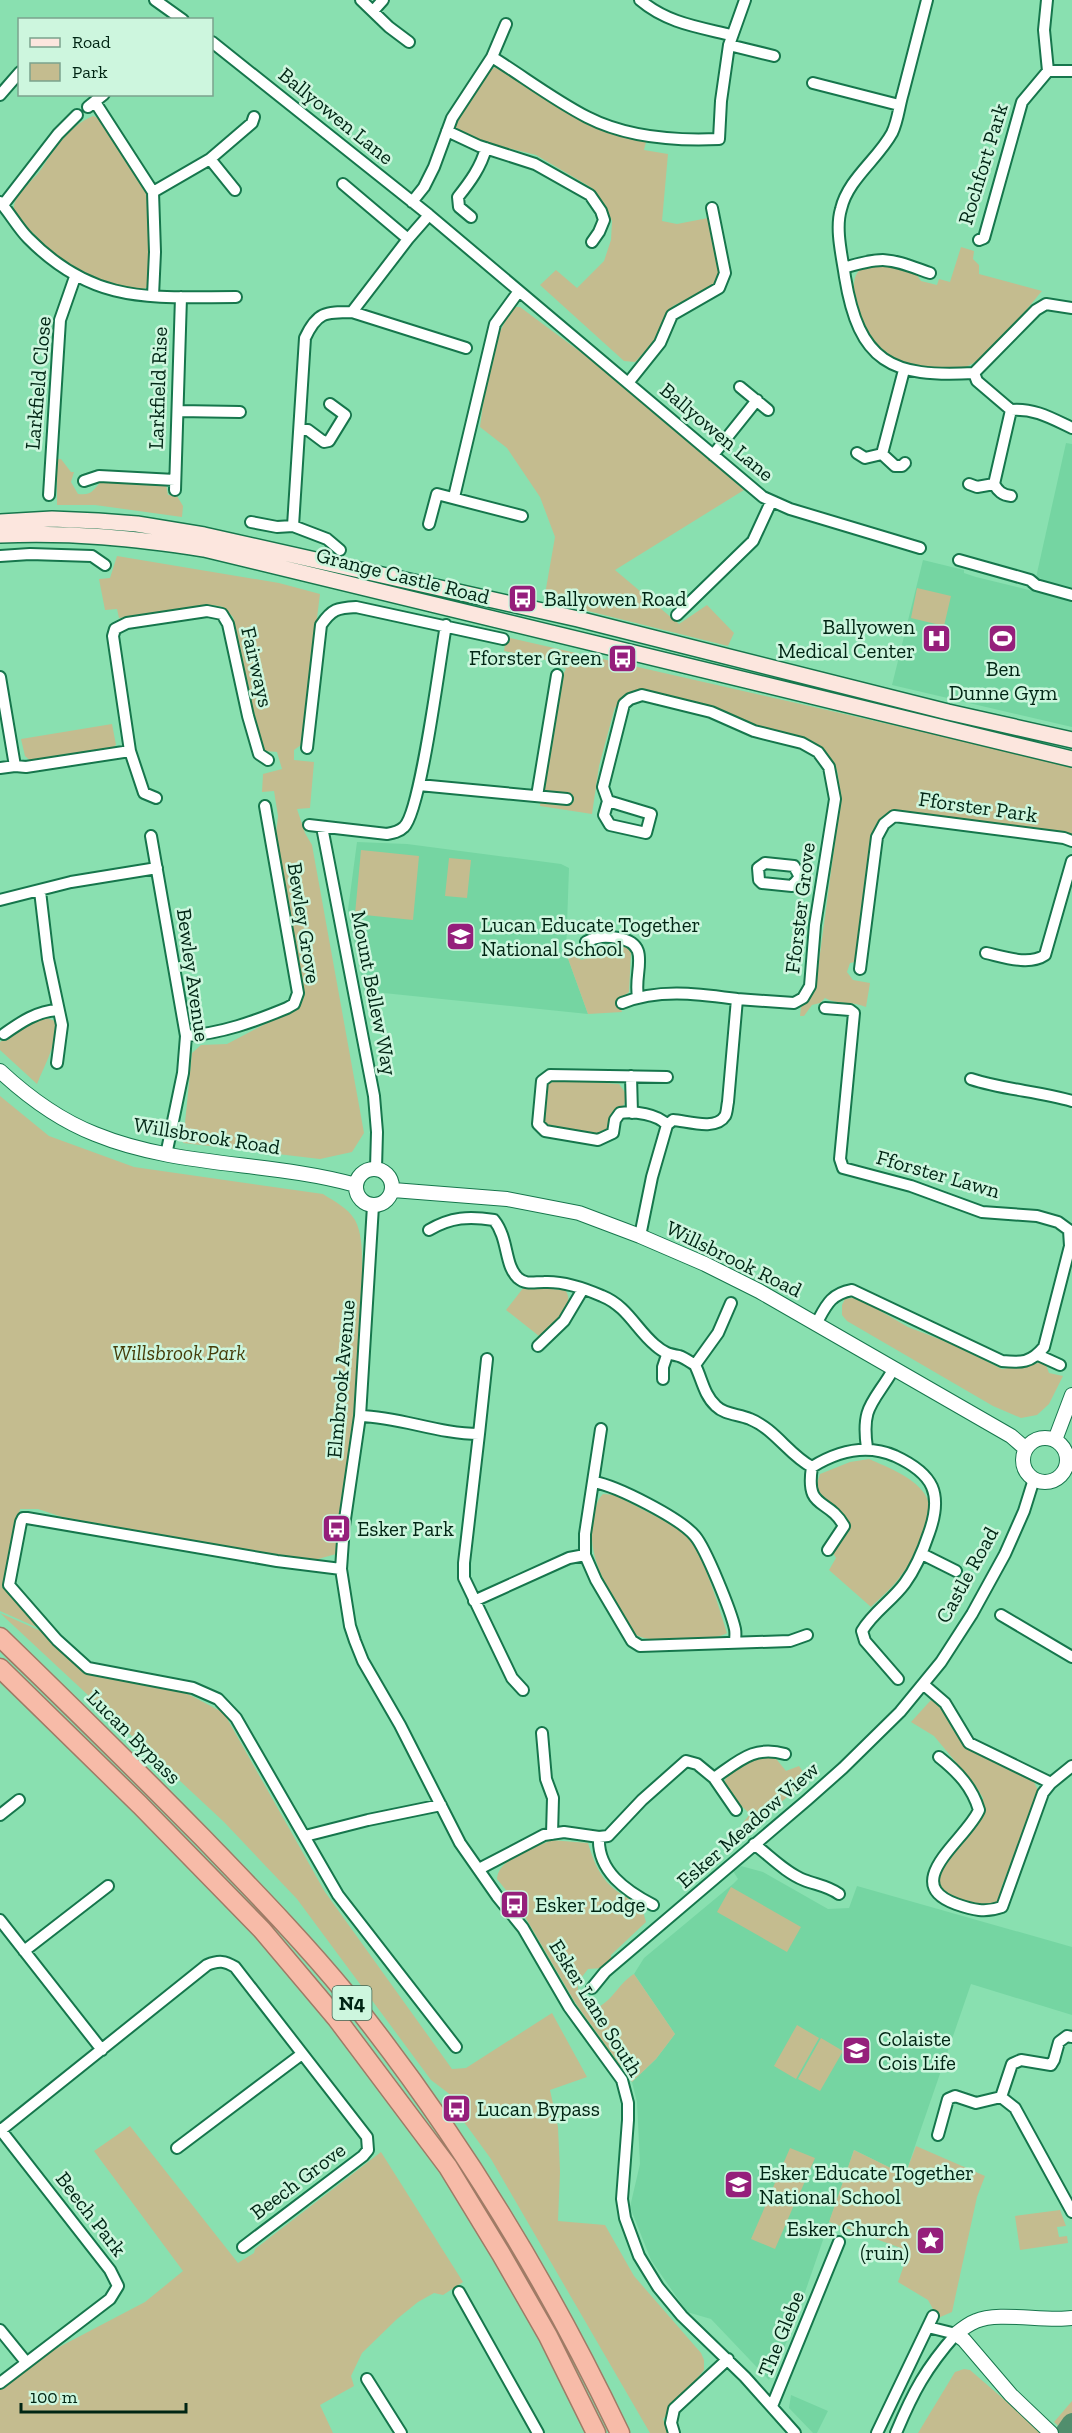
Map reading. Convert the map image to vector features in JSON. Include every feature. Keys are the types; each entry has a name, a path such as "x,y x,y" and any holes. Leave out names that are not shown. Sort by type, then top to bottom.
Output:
{"highway":[{"name":"Lucan Bypass","path":"0,1637 270,1907 347,1996 416,2085 477,2175 567,2327 620,2433"},
{"name":"Lucan Bypass","path":"0,1668 140,1804 262,1930 337,2019 448,2167 548,2336 596,2433"}],"main road":[{"name":"Grange Castle Road","path":"0,522 52,519 98,521 137,524 204,536 578,619 948,712 1072,740"},
{"name":"Grange Castle Road","path":"0,535 89,534 129,537 204,549 1072,759"}],"street":[{"path":"155,0 180,18"},
{"path":"361,0 374,10 389,27 409,42"},
{"path":"374,10 383,0"},
{"path":"639,0 652,11 674,22 774,57"},
{"path":"492,57 588,117 616,129 679,139 719,139 721,101 730,40 745,0"},
{"path":"927,0 892,133 847,194 841,208 839,225 844,268 855,323 863,339 875,354 904,370 940,375 974,373 1036,310 1046,304 1072,308"},
{"path":"1047,0 1044,30 1048,70 1072,71"},
{"path":"412,202 424,187 447,131 466,96 492,57 506,24"},
{"name":"Ballyowen Lane","path":"213,43 429,215 771,502 920,548"},
{"name":"Rochfort Park","path":"979,240 984,238 1022,102 1048,70"},
{"path":"0,96 18,74"},
{"path":"813,83 899,105"},
{"path":"103,96 92,105 153,192 155,252 153,296"},
{"path":"76,115 1,204 27,237 75,277 115,292 153,296 236,297"},
{"path":"153,192 210,159 252,123 254,117"},
{"path":"447,131 486,148 536,164 590,195 602,211 604,220 592,242"},
{"path":"471,217 459,207 458,197 483,158 486,148"},
{"path":"210,159 235,190"},
{"path":"343,184 408,238"},
{"path":"628,383 660,343 672,315 720,288 725,273 712,208"},
{"path":"352,312 408,238 429,215"},
{"path":"844,268 877,259 888,259 930,273"},
{"name":"Larkfield Close","path":"49,495 60,320 75,277"},
{"path":"454,497 495,324 519,291"},
{"name":"Larkfield Rise","path":"84,481 99,476 175,485 181,297"},
{"path":"293,526 305,338 319,315 332,312 352,312 466,348"},
{"path":"882,454 904,370"},
{"path":"974,373 977,381 1011,410 1034,411 1072,428"},
{"path":"740,387 768,410"},
{"path":"713,455 757,400"},
{"path":"300,430 308,430 324,442 329,441 345,415 330,404"},
{"path":"1011,410 994,484 997,490 1011,496"},
{"path":"178,411 237,412"},
{"path":"857,453 865,458 882,454"},
{"path":"882,454 895,466 902,466 905,463"},
{"path":"969,484 977,487 994,484"},
{"path":"429,524 437,494 522,516"},
{"path":"677,615 753,541 771,502"},
{"path":"251,522 277,527 293,526 327,539 340,550"},
{"path":"0,556 30,554 92,556 105,565"},
{"path":"959,560 1030,580 1036,585 1072,595"},
{"path":"307,748 321,625 330,612 356,607 502,639"},
{"name":"Fairways","path":"130,751 113,636 117,627 127,623 207,610 222,614 228,624 248,716 259,754 268,760"},
{"path":"309,825 387,834 404,827 411,816 419,785 446,625"},
{"path":"537,796 557,675"},
{"path":"0,677 15,766"},
{"name":"Fforster Grove","path":"608,801 603,787 624,704 642,694 711,712 732,719 754,731 802,744 818,752 829,767 835,799 821,879 810,986 803,998 794,1002 737,999"},
{"path":"0,768 26,767 130,751 144,793 156,798"},
{"path":"419,785 567,799"},
{"name":"Bewley Grove","path":"186,1035 211,1034 238,1027 287,1008 294,1004 298,993 265,806"},
{"name":"Fforster Park","path":"860,969 877,837 884,824 894,816 1064,838 1072,841"},
{"name":"Mount Bellew Way","path":"322,827 374,1096 377,1132 376,1168"},
{"name":"Bewley Avenue","path":"151,836 186,1035 183,1073 166,1155"},
{"path":"986,953 1022,960 1038,960 1045,955 1072,861"},
{"path":"0,900 71,882 157,868"},
{"path":"800,877 821,879"},
{"path":"40,891 47,951 62,1025 57,1063"},
{"path":"586,942 596,936 631,940 637,945 639,951 636,986 638,996"},
{"path":"622,1003 638,996 696,994 737,999 725,1116 710,1125 673,1120 668,1125 652,1177 640,1236"},
{"name":"Fforster Lawn","path":"825,1008 850,1010 854,1013 840,1159 843,1168 910,1186 982,1212 1036,1216 1058,1222 1069,1230 1070,1246 1044,1347 1038,1354"},
{"path":"4,1034 31,1016 44,1011 58,1010"},
{"name":"Willsbrook Road","path":"0,1071 38,1102 65,1120 102,1137 166,1155 290,1171 356,1185"},
{"path":"667,1077 562,1074 545,1078 542,1081 538,1124 545,1131 598,1140 614,1133 615,1120 620,1113 660,1118 668,1125"},
{"path":"631,1076 632,1113"},
{"path":"971,1079 994,1087 1037,1092 1072,1101"},
{"path":"376,1168 388,1174 393,1190 384,1203 373,1206 358,1197 356,1185 361,1174 366,1170 376,1168"},
{"name":"Willsbrook Road","path":"393,1190 507,1199 579,1213 640,1236 705,1264 759,1291 1011,1436 1026,1449"},
{"name":"Elmbrook Avenue","path":"342,1555 360,1416 373,1206"},
{"path":"429,1230 452,1219 468,1216 494,1220 502,1230 510,1268 519,1279 527,1283 546,1282 584,1289 620,1305 653,1344 667,1355 681,1356 695,1365 702,1386 716,1407 750,1419 768,1430 803,1462 812,1467"},
{"path":"538,1346 564,1322 584,1289"},
{"path":"816,1324 828,1302 838,1292 852,1290 1002,1361 1017,1363 1035,1359 1038,1354 1060,1365"},
{"path":"695,1365 718,1333 731,1303"},
{"path":"663,1380 663,1367 667,1355"},
{"path":"487,1359 464,1578 512,1678 523,1689"},
{"path":"867,1448 864,1420 868,1408 893,1370"},
{"path":"1055,1440 1072,1395"},
{"path":"360,1416 383,1417 459,1434 478,1434"},
{"path":"601,1429 585,1534 585,1555 596,1580 632,1641 640,1646 735,1643 790,1641 807,1635"},
{"path":"1042,1438 1055,1440 1066,1450 1068,1474 1047,1483 1034,1479 1029,1475 1023,1462 1026,1449 1030,1444 1042,1438"},
{"path":"812,1467 845,1452 867,1448 884,1451 907,1462 923,1474 934,1490 937,1509 922,1554 904,1585 868,1620 862,1631 865,1641 898,1679"},
{"path":"812,1467 810,1484 812,1495 841,1520 844,1526 828,1550"},
{"name":"Castle Road","path":"923,1684 941,1662 1005,1554 1024,1511 1034,1479"},
{"path":"594,1482 614,1487 658,1510 682,1524 696,1537 729,1611 736,1632 735,1643"},
{"path":"341,1569 277,1561 23,1518 9,1585 57,1640 88,1668 193,1688 218,1699 236,1718 338,1895 456,2047"},
{"path":"922,1554 956,1571"},
{"name":"Esker Lane South","path":"342,1555 341,1569 350,1626 363,1662 400,1725 460,1843 523,1928 569,2007 622,2080 628,2103 622,2199 625,2218 639,2256 658,2287 675,2307 772,2406 795,2433"},
{"path":"474,1601 569,1558 585,1555"},
{"path":"1001,1615 1072,1657"},
{"path":"923,1684 945,1703 969,1743 1051,1783"},
{"name":"Esker Meadow View","path":"592,1988 605,1972 843,1768 895,1717 923,1684"},
{"path":"542,1733 546,1779 553,1798 552,1834"},
{"path":"714,1778 750,1753 773,1750 785,1754"},
{"path":"939,1757 962,1777 974,1794 979,1810 975,1821 937,1864 933,1883 935,1893 943,1899 975,1910 991,1911 1002,1907 1043,1793 1051,1783 1072,1766"},
{"path":"479,1869 544,1835 564,1832 599,1838 608,1836 642,1800 686,1761 697,1764 714,1778 736,1810"},
{"path":"0,1815 19,1800"},
{"path":"305,1836 441,1804"},
{"path":"599,1838 598,1849 605,1867 632,1893 653,1905"},
{"path":"754,1844 790,1872 804,1880 828,1886 839,1894"},
{"path":"24,1951 108,1886"},
{"path":"0,1920 102,2050"},
{"name":"Beech Grove","path":"0,2129 207,1965 216,1961 226,1961 235,1967 367,2137 368,2150 243,2247"},
{"path":"1001,2097 1012,2064 1021,2060 1050,2065 1054,2060 1059,2042 1067,2036 1072,2037"},
{"path":"177,2148 302,2054"},
{"path":"938,2135 948,2099 955,2096 976,2103 1001,2097"},
{"path":"1001,2097 1015,2108 1072,2212"},
{"name":"Beech Park","path":"0,2129 110,2270 118,2286 110,2299 0,2383"},
{"name":"The Glebe","path":"772,2406 839,2242"},
{"path":"459,2292 538,2433"},
{"path":"877,2433 933,2316"},
{"path":"896,2433 913,2391 926,2370 956,2334 977,2320 1072,2318"},
{"path":"928,2327 956,2334 964,2340 1026,2411 1051,2433"},
{"path":"0,2330 26,2362"},
{"path":"674,2433 671,2423 674,2409 728,2360"},
{"path":"367,2379 401,2433"}],"shaded area":[{"path":"1066,443 1072,444 1072,727 892,685 923,560 964,570 964,573 976,577 1033,591"},
{"name":"Lucan Educate Together National School","path":"357,842 407,844 561,864 569,868 566,953 588,1014 364,991 348,910"},
{"path":"741,1866 763,1872 828,1909 849,1908 857,1886 1072,1947 1072,2015 971,1984 905,2175 854,2150 792,2330 769,2380 711,2319 687,2312 651,2260 630,2207 640,2164 637,2102 632,2082 656,2059 675,2034 634,1974 644,1958 738,1879 733,1871"},
{"path":"791,2395 828,2411 817,2433 813,2433 789,2408"}],"green space":[{"path":"497,66 623,135 646,142 644,150 668,154 662,221 677,224 708,218 719,273 716,286 673,306 651,345 635,362 624,361 540,285 556,270 577,288 604,261 611,240 612,221 605,205 592,188 536,155 472,139 456,128 455,124 478,84"},
{"path":"93,116 100,119 146,192 150,212 149,286 140,289 130,290 104,283 68,265 53,254 15,214 14,205 19,195 63,138 84,120"},
{"path":"961,247 974,251 973,259 979,265 979,274 1042,291 991,350 972,364 962,368 937,369 909,364 877,347 862,323 857,307 854,290 855,278 859,270 876,265 901,268 914,271 921,281 937,285 939,279 950,282"},
{"path":"515,307 520,307 637,394 744,490 615,570 679,624 707,605 734,633 728,646 544,600 555,537 540,497 507,448 480,427 486,380 493,349 506,320"},
{"path":"57,459 61,459 71,472 74,472 71,482 78,494 90,493 102,481 166,484 168,495 177,496 183,506 182,517 95,505 57,505"},
{"path":"117,556 279,583 320,594 301,745 294,750 294,760 314,762 310,808 297,809 305,833 312,845 364,1133 352,1152 320,1159 183,1143 192,1053 201,1045 227,1044 290,1011 297,1005 275,842 278,816 274,791 262,792 263,774 282,769 277,752 265,751 252,709 233,617 223,607 212,605 119,618 117,609 105,610 99,579 110,578"},
{"path":"917,588 951,596 944,626 911,618"},
{"path":"506,637 1012,752 1072,768 1072,836 892,812 883,818 875,830 858,953 855,962 850,963 847,972 853,980 870,983 866,1007 825,998 820,1003 812,1005 804,1016 800,1016 801,1007 815,991 841,796 837,770 822,751 753,726 718,708 647,691 615,707 599,766 592,814 540,806 559,682 566,669 551,661 504,651"},
{"path":"112,724 116,745 112,748 32,762 25,756 21,739"},
{"path":"361,850 419,856 413,920 355,914"},
{"path":"449,858 471,860 467,898 445,896"},
{"path":"597,944 627,947 631,953 629,992 618,1000 622,1012 588,1014 566,953 574,947 576,956 582,960 588,957"},
{"path":"44,1017 55,1021 55,1037 37,1084 0,1050 0,1042 30,1022"},
{"path":"557,1080 619,1084 627,1095 624,1105 611,1114 609,1130 598,1136 544,1127 542,1123 546,1085"},
{"name":"Willsbrook Park","path":"0,1096 49,1136 134,1167 323,1194 352,1215 358,1227 361,1242 362,1316 354,1419 336,1554 311,1561 62,1517 38,1509 20,1509 2,1587 43,1630 0,1611"},
{"path":"524,1287 565,1290 568,1296 568,1302 561,1315 539,1336 506,1310"},
{"path":"853,1298 908,1327 952,1344 1002,1369 1045,1362 1049,1373 1063,1376 1049,1404 1037,1415 1021,1418 993,1406 847,1321 842,1315 842,1305 845,1299"},
{"path":"869,1459 899,1473 919,1487 928,1502 929,1513 923,1537 912,1560 897,1581 871,1607 829,1570 836,1558 833,1553 847,1534 850,1525 816,1487 820,1474 850,1462"},
{"path":"603,1494 615,1495 660,1518 685,1534 698,1552 704,1566 727,1633 695,1640 665,1641 640,1637 631,1631 602,1575 594,1553 592,1529 594,1515 598,1501"},
{"path":"0,1613 43,1632 87,1671 186,1693 224,1713 325,1892 452,2069 466,2068 552,2013 587,2077 550,2090 558,2127 560,2172 558,2221 605,2225 634,2276 701,2353 704,2360 704,2370 663,2419 669,2433 650,2433 491,2159 464,2122 460,2102 431,2080 297,1899 224,1822"},
{"path":"931,1700 940,1708 954,1731 966,1744 994,1762 1034,1782 1037,1788 1037,1794 1002,1886 998,1905 989,1908 943,1895 940,1885 940,1875 950,1854 981,1817 983,1798 934,1736 911,1722"},
{"path":"773,1755 786,1771 799,1766 808,1779 748,1831 742,1824 750,1814 722,1788 726,1778 754,1756"},
{"path":"551,1840 588,1843 596,1865 606,1881 621,1894 641,1905 646,1922 611,1955 611,1964 603,1968 588,1969 578,1982 578,1997 597,2008 634,1974 675,2034 656,2059 632,2082 576,2004 518,1905 497,1879 503,1865"},
{"path":"731,1887 801,1927 787,1952 717,1912"},
{"path":"797,2025 819,2038 796,2079 774,2066"},
{"path":"821,2038 843,2051 820,2091 798,2079"},
{"path":"130,2126 238,2263 254,2253 255,2249 381,2152 463,2282 443,2295 434,2293 418,2302 362,2353 351,2376 354,2386 320,2405 333,2433 0,2433 0,2384 23,2366 145,2302 183,2271 94,2151"},
{"path":"916,2146 985,2176 977,2197 952,2312 938,2318 928,2300 898,2282 909,2251 829,2222 854,2150 905,2175"},
{"path":"790,2148 815,2158 796,2202 771,2192"},
{"path":"770,2195 794,2205 775,2249 751,2239"},
{"path":"1060,2210 1066,2226 1057,2227 1059,2237 1067,2236 1068,2243 1020,2250 1015,2216"},
{"path":"970,2370 1043,2433 918,2433 955,2372"},
{"path":"1072,2401 1072,2433 1066,2433 1054,2422"}],"waterway":[{"path":"1065,2433 1072,2423"}],"place":[{"name":"Ballyowen Road","path":"523,599"},
{"name":"Ben Dunne Gym","path":"1003,638"},
{"name":"Ballyowen Medical Center","path":"936,639"},
{"name":"Fforster Green","path":"623,658"},
{"name":"Lucan Educate Together National School","path":"460,937"},
{"name":"Esker Park","path":"336,1529"},
{"name":"Esker Lodge","path":"514,1905"},
{"name":"Colaiste Cois Life","path":"857,2051"},
{"name":"Lucan Bypass","path":"456,2109"},
{"name":"Esker Educate Together National School","path":"738,2185"},
{"name":"Esker Church (ruin)","path":"930,2241"}]}
